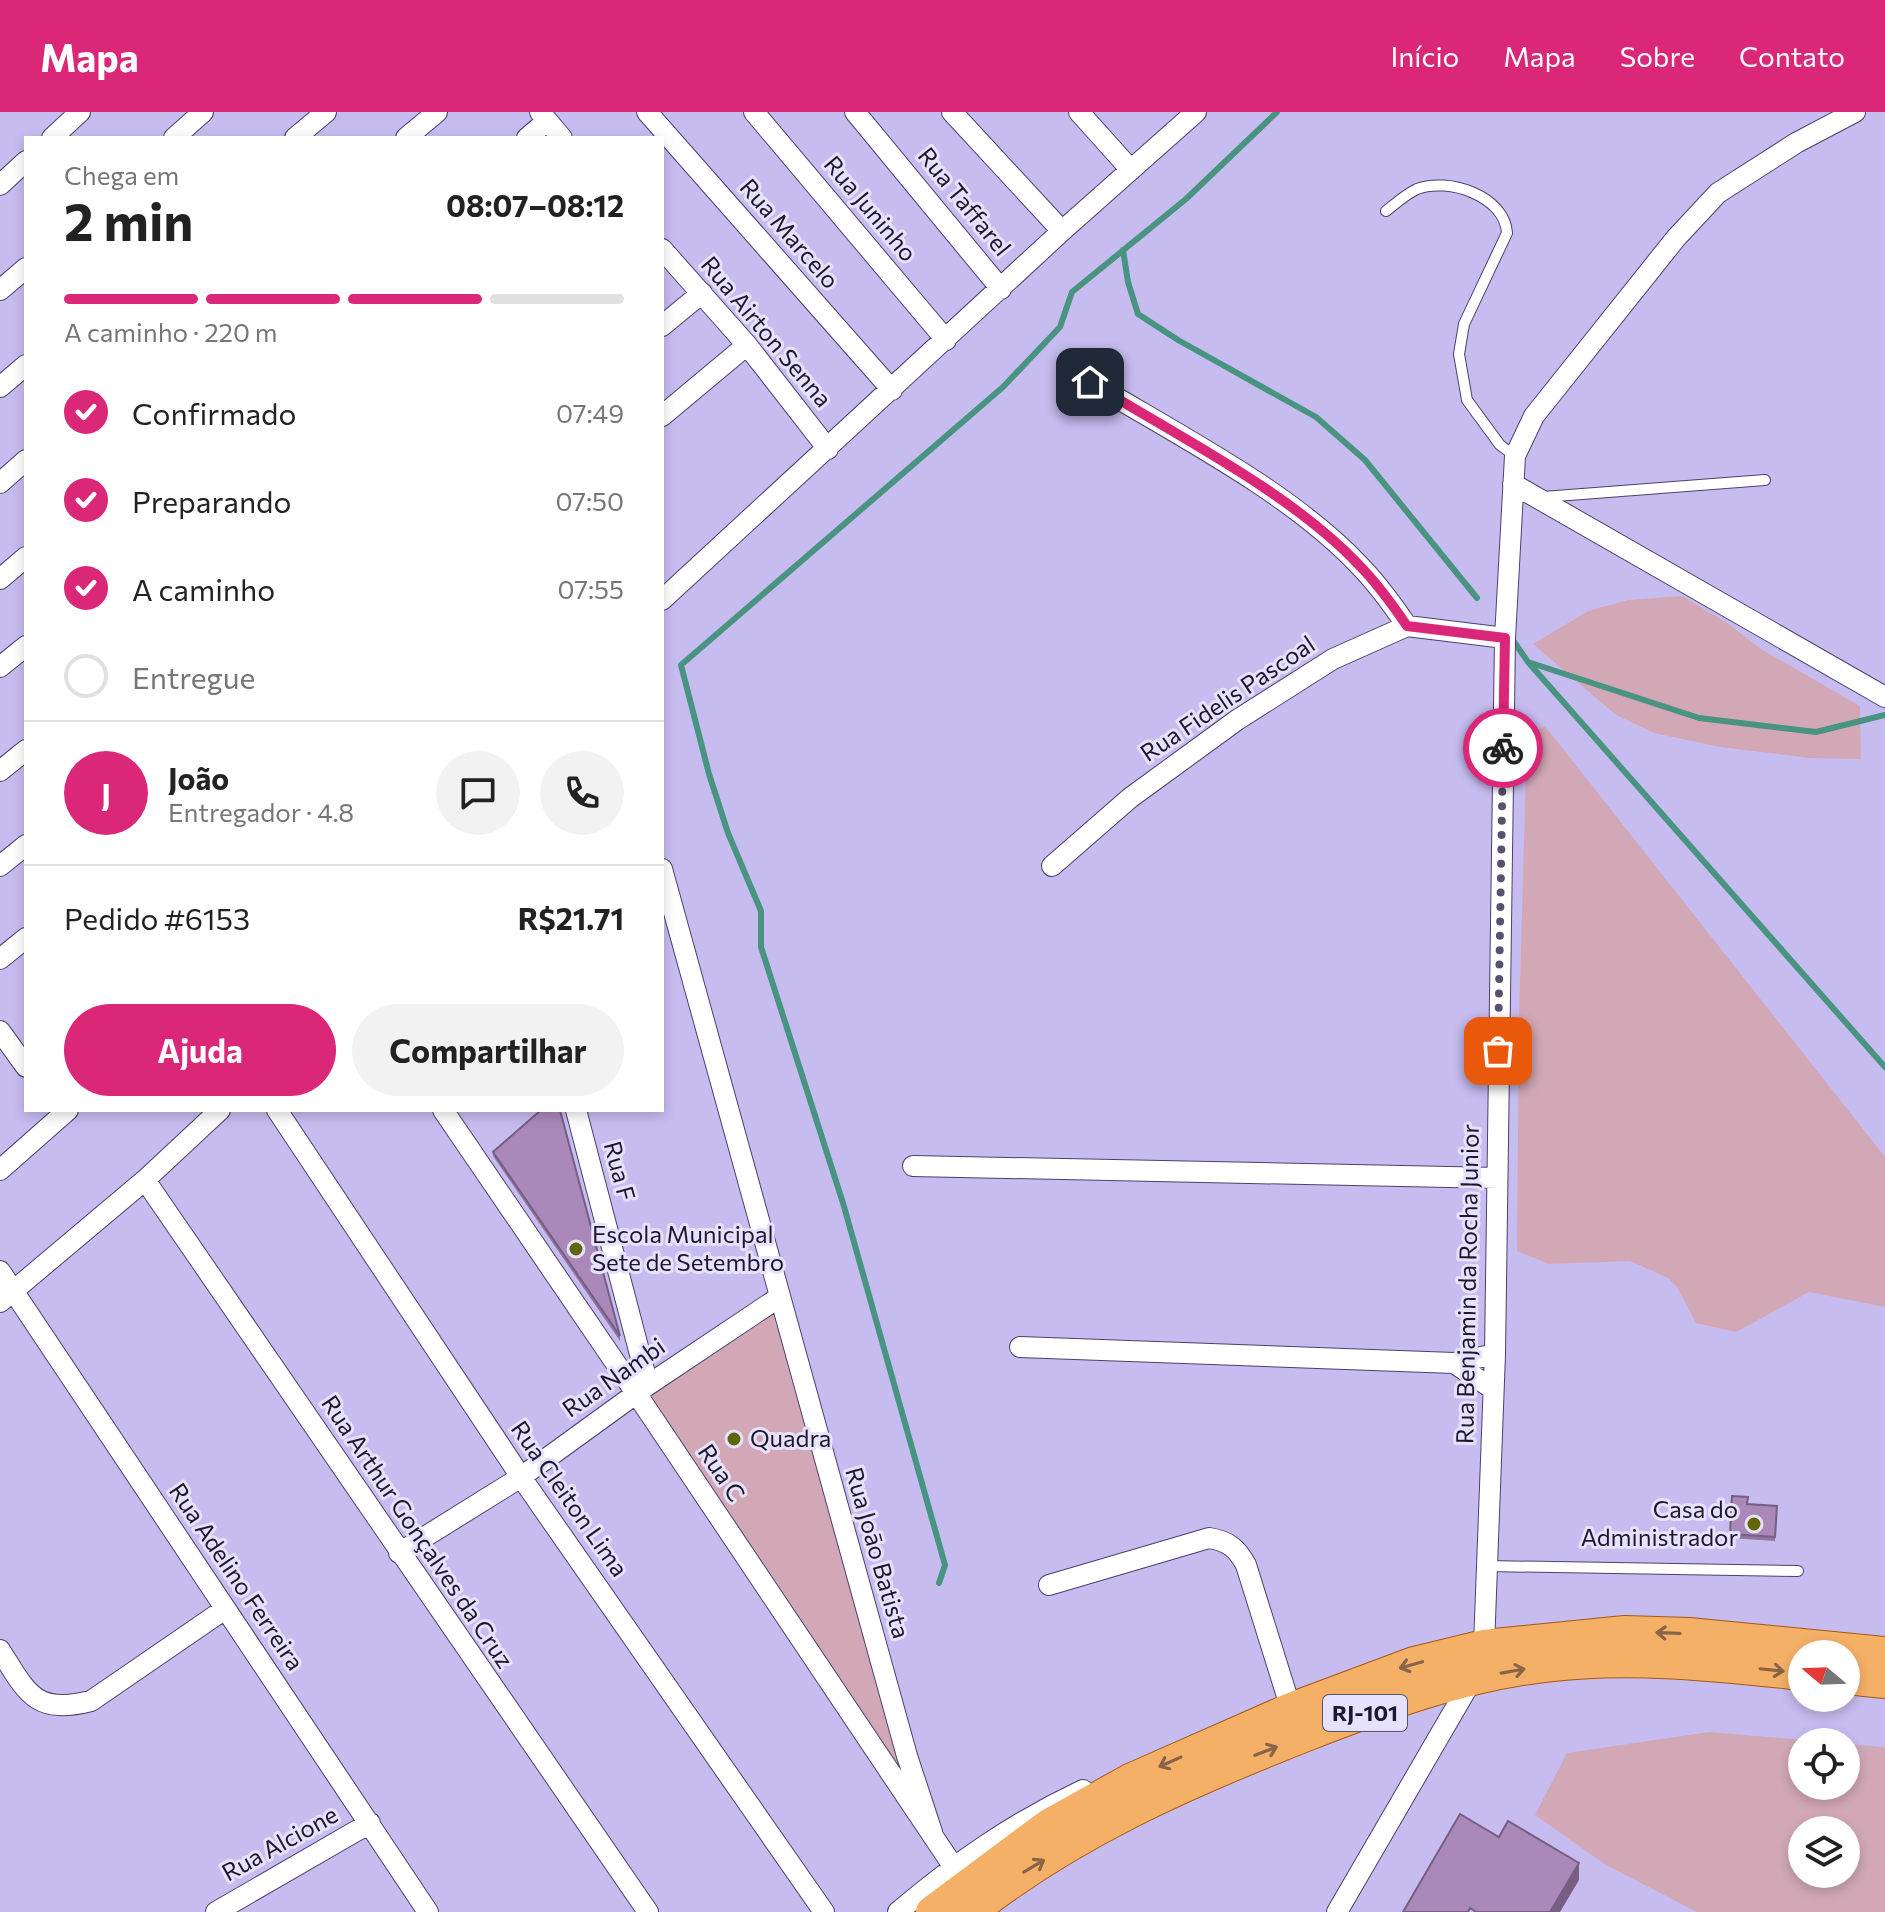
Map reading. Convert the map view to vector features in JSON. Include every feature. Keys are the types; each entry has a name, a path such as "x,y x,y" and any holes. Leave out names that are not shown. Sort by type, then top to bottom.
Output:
{"main road":[{"name":"RJ-101","path":"932,1912 1049,1825 1130,1780 1291,1709 1414,1663 1484,1646 1625,1632 1689,1634 1885,1653"},
{"name":"RJ-101","path":"971,1912 1016,1876 1116,1817 1208,1773 1365,1713 1473,1678 1543,1666 1621,1660 1703,1663 1788,1672"},
{"path":"1860,1679 1885,1682"}],"street":[{"path":"54,136 80,112"},
{"path":"176,136 203,112"},
{"path":"297,136 326,112"},
{"path":"408,136 437,112"},
{"name":"Rua Marcelo","path":"647,112 892,390"},
{"name":"Rua Juninho","path":"754,112 946,340"},
{"name":"Rua Taffarel","path":"855,112 1001,289"},
{"path":"952,112 1062,231"},
{"path":"1079,112 1131,170"},
{"name":"Rua Benjamin da Rocha Junior","path":"1337,1912 1473,1678 1484,1646 1495,1354 1505,638 1515,456 1534,416 1676,238 1718,193 1785,149 1855,112"},
{"path":"664,598 1194,113"},
{"path":"529,136 544,117 560,136"},
{"path":"0,185 24,163"},
{"name":"Rua Airton Senna","path":"664,251 747,345 828,449"},
{"path":"0,290 24,270"},
{"path":"664,324 702,293"},
{"path":"664,414 747,345"},
{"path":"0,387 24,367"},
{"path":"1090,382 1291,507 1357,562 1407,626 1505,638"},
{"path":"0,483 24,462"},
{"path":"1513,484 1885,697"},
{"path":"0,579 24,559"},
{"name":"Rua Fidelis Pascoal","path":"1052,866 1130,798 1286,687 1333,659 1407,626"},
{"path":"0,667 24,648"},
{"path":"0,771 24,752"},
{"path":"0,866 24,847"},
{"name":"Rua Joāo Batista","path":"664,876 902,1741 932,1832"},
{"path":"0,959 24,940"},
{"path":"0,1031 23,1055"},
{"path":"0,1170 62,1112"},
{"path":"7,1296 145,1180 218,1112"},
{"name":"Rua Cleiton Lima","path":"278,1112 521,1477 824,1912"},
{"name":"Rua C","path":"444,1112 642,1389 953,1866"},
{"name":"Rua F","path":"576,1112 642,1389"},
{"path":"913,1166 1497,1178"},
{"name":"Rua Arthur Gonçalves da Cruz","path":"145,1180 648,1912"},
{"name":"Rua Adelino Ferreira","path":"0,1271 7,1296 225,1609 428,1912"},
{"name":"Rua Nambi","path":"399,1553 521,1477 642,1389 778,1298"},
{"path":"1020,1347 1454,1363 1495,1354"},
{"path":"1454,1363 1493,1389"},
{"path":"1049,1585 1209,1538 1225,1540 1238,1550 1246,1565 1291,1709"},
{"path":"0,1650 25,1689 47,1705 66,1707 91,1701 225,1609"},
{"path":"898,1912 953,1866 998,1835 1088,1787 1107,1781 1130,1780"},
{"name":"Rua Alcione","path":"216,1912 370,1823"}],"lane":[{"path":"1386,211 1417,189 1443,186 1488,199 1496,205 1506,223 1507,233 1464,324 1459,354 1467,400 1500,445 1515,456"},
{"path":"1537,498 1765,480"},
{"path":"1487,1566 1798,1571"}],"shaded area":[{"path":"1682,596 1726,622 1761,649 1860,706 1861,759 1810,758 1720,747 1654,733 1616,715 1533,644 1588,611 1628,600"},
{"path":"1545,726 1885,1157 1885,1307 1809,1292 1736,1332 1696,1323 1677,1287 1668,1278 1630,1261 1549,1264 1517,1251 1519,1019 1527,734"},
{"path":"779,1301 917,1809 643,1395"},
{"path":"1709,1732 1788,1739 1788,1800 1860,1800 1860,1745 1885,1747 1885,1912 1697,1912 1606,1865 1535,1815 1567,1753"}],"building":[{"name":"Escola Municipal Sete de Setembro","path":"539,1112 561,1112 620,1336 493,1152"},
{"name":"Casa do Administrador","path":"1732,1496 1748,1497 1747,1504 1777,1506 1775,1537 1730,1534"},
{"path":"1460,1814 1499,1837 1508,1821 1579,1863 1550,1912 1476,1912 1470,1908 1468,1912 1403,1912"}],"waterway":[{"path":"939,1583 945,1565 843,1203 761,947 761,911 728,833 709,774 681,665 1003,387 1060,327 1072,292 1186,199 1277,112"},
{"path":"1123,250 1128,282 1138,314 1178,340 1316,417 1365,460 1477,598"},
{"path":"1512,639 1528,662 1885,1067"},
{"path":"1528,662 1699,718 1816,732 1885,715"}],"way so far":[{"path":"1498,1051 1503,748"}],"place":[{"name":"Escola Municipal Sete de Setembro","path":"576,1249"},
{"name":"Quadra","path":"734,1439"},
{"name":"Casa do Administrador","path":"1754,1524"}],"route":[{"path":"1090,382 1251,480 1329,536 1383,592 1407,626 1505,638 1503,748"}]}
